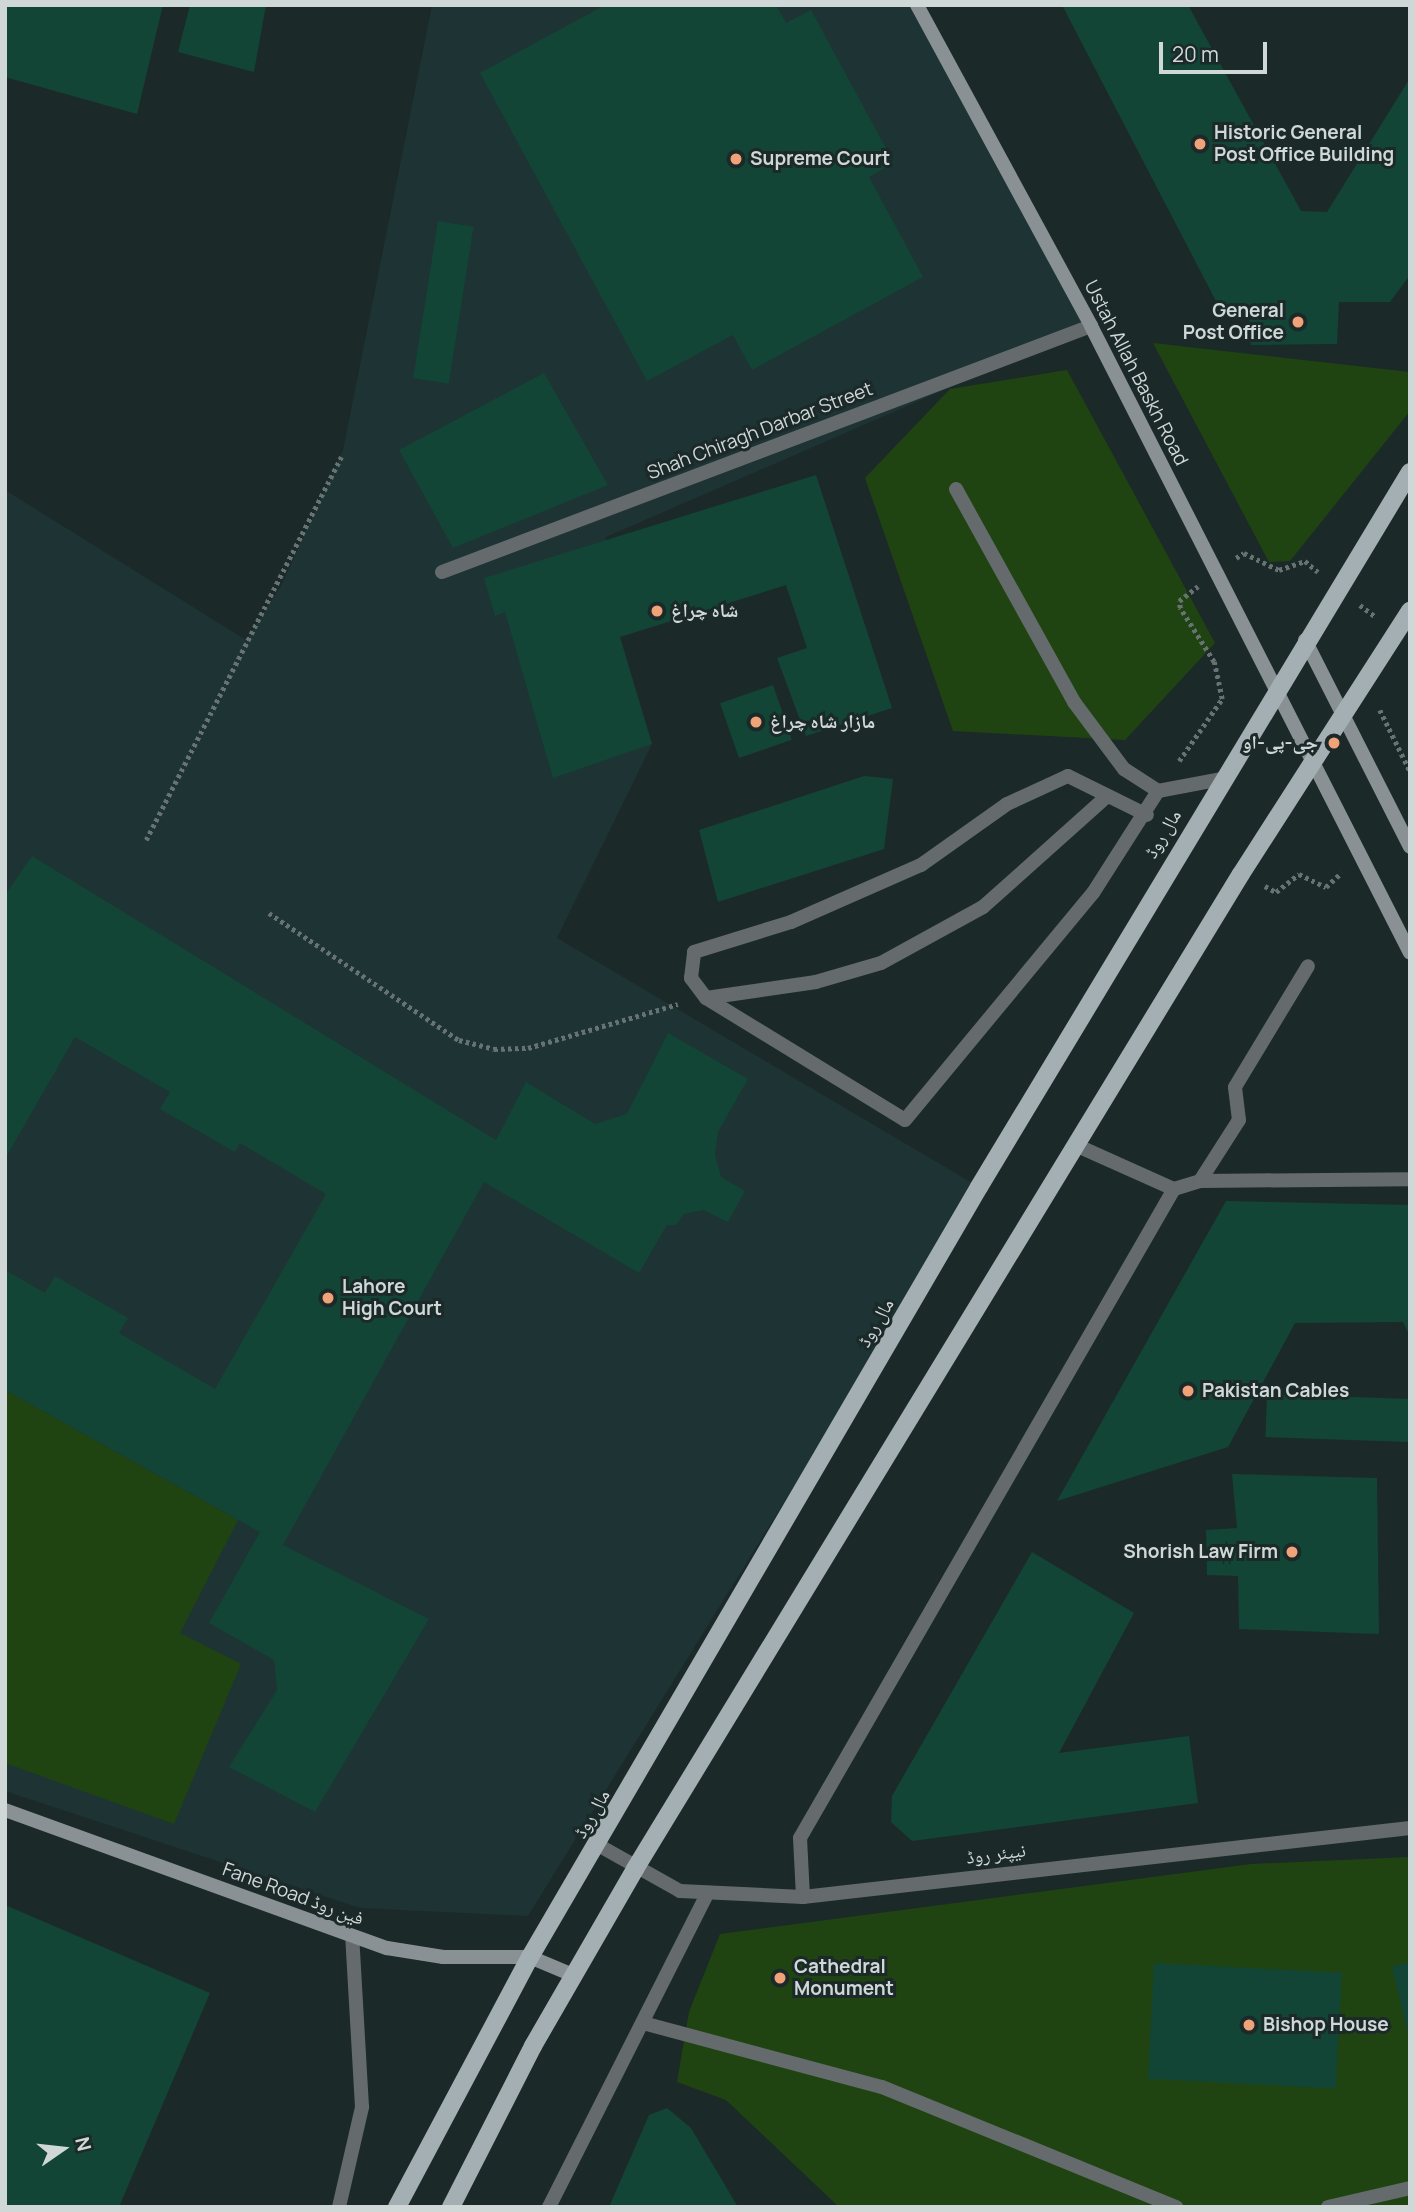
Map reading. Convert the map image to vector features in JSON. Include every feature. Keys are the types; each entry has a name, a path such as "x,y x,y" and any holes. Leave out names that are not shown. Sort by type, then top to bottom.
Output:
{"main road":[{"name":"Ustah Allah Baskh Road","path":"917,5 1091,326 1410,953"},
{"name":"مال روڈ","path":"397,2207 530,1956 598,1845 1274,689 1410,472"},
{"path":"451,2207 635,1869 1080,1147 1241,874 1410,611"},
{"path":"1304,640 1410,847"},
{"name":"Fane Road فین روڈ","path":"5,1810 352,1936 443,1957 530,1956 575,1976"}],"street":[{"name":"Shah Chiragh Darbar Street","path":"442,572 1091,326"},
{"path":"956,489 1074,702 1124,769 1158,791 1221,779"},
{"path":"1147,815 1105,798 1068,776 1007,804 921,865 791,922 694,953 691,978 706,998 905,1120 1093,893 1147,815 1158,791"},
{"path":"706,998 816,982 881,963 982,907 1105,798"},
{"path":"1200,1181 1239,1120 1235,1087 1308,966"},
{"path":"1080,1147 1174,1189 1200,1181 1410,1180"},
{"path":"803,1897 800,1838 1174,1189"},
{"name":"نیپئر روڈ","path":"598,1845 635,1869 706,1896 803,1897 1410,1828"},
{"path":"549,2207 706,1896"},
{"path":"340,2207 362,2107 352,1936"},
{"path":"643,2023 882,2087 1176,2207"},
{"path":"1328,2207 1410,2188"}],"path":[{"path":"146,840 341,457"},
{"path":"1380,701 1387,731 1410,771"},
{"path":"1241,874 1276,892 1299,874 1326,887 1360,856"},
{"path":"269,912 459,1040 494,1049 528,1048 706,998"}],"shaded area":[{"name":"Lahore High Court","path":"432,5 914,5 1091,326 606,537 603,584 652,744 557,938 979,1187 528,1916 360,1908 5,1791 5,490 246,640 281,586 343,450"}],"green space":[{"path":"1153,343 1410,372 1410,411 1290,561 1269,562"},
{"path":"1067,370 1215,643 1125,740 953,731 865,478 950,389"},
{"path":"5,1390 238,1520 180,1633 241,1664 174,1824 5,1763"},
{"path":"1410,1857 1410,2207 839,2207 726,2100 677,2082 689,2012 720,1934 1251,1864"}],"building":[{"path":"5,5 163,5 137,114 5,77"},
{"path":"190,5 266,5 254,72 178,52"},
{"path":"605,5 776,5 786,23 811,10 894,163 869,177 923,277 752,370 733,335 647,381 480,73"},
{"name":"Historic General Post Office Building","path":"1062,5 1188,5 1301,211 1327,212 1410,78 1410,275 1390,302 1339,302 1337,344 1251,345 1248,305 1218,305"},
{"path":"438,221 474,227 449,384 413,378"},
{"path":"544,373 608,485 453,548 399,450"},
{"path":"816,475 892,708 806,736 777,658 807,648 786,585 620,637 652,744 553,778 505,612 495,616 484,578"},
{"name":"مازار شاہ چراغ","path":"773,685 792,740 739,758 720,703"},
{"path":"864,776 893,779 884,849 718,902 699,830"},
{"path":"32,856 496,1140 526,1082 595,1124 627,1114 668,1033 748,1079 718,1132 715,1155 721,1177 745,1191 728,1222 703,1210 684,1214 676,1225 667,1225 639,1273 484,1182 283,1545 429,1619 315,1812 229,1767 277,1690 274,1660 209,1623 260,1532 5,1390 5,1270 45,1293 55,1276 128,1318 119,1333 215,1389 326,1194 240,1143 235,1152 160,1109 170,1092 75,1037 5,1159 5,895"},
{"name":"Pakistan Cables","path":"1226,1201 1410,1205 1410,1336 1403,1322 1295,1323 1228,1447 1057,1501"},
{"path":"1267,1394 1410,1399 1408,1442 1265,1437"},
{"name":"Shorish Law Firm","path":"1232,1474 1377,1478 1379,1634 1239,1629 1238,1576 1207,1575 1206,1530 1237,1528"},
{"path":"1032,1552 1134,1613 1059,1753 1189,1736 1198,1803 912,1841 891,1822 892,1796"},
{"path":"5,1905 210,1993 119,2207 5,2207"},
{"path":"1410,1962 1410,2028 1407,2029 1392,1967"},
{"name":"Bishop House","path":"1154,1963 1342,1973 1336,2089 1148,2079"},
{"path":"667,2108 691,2128 738,2207 609,2207 649,2115"}],"place":[{"name":"Historic General Post Office Building","path":"1200,144"},
{"name":"Supreme Court","path":"736,159"},
{"name":"General Post Office","path":"1298,322"},
{"name":"شاہ چراغ","path":"657,611"},
{"name":"مازار شاہ چراغ","path":"756,722"},
{"name":"جی-پی-او","path":"1334,743"},
{"name":"Lahore High Court","path":"328,1298"},
{"name":"Pakistan Cables","path":"1188,1391"},
{"name":"Shorish Law Firm","path":"1292,1552"},
{"name":"Cathedral Monument","path":"780,1978"},
{"name":"Bishop House","path":"1249,2025"}]}
